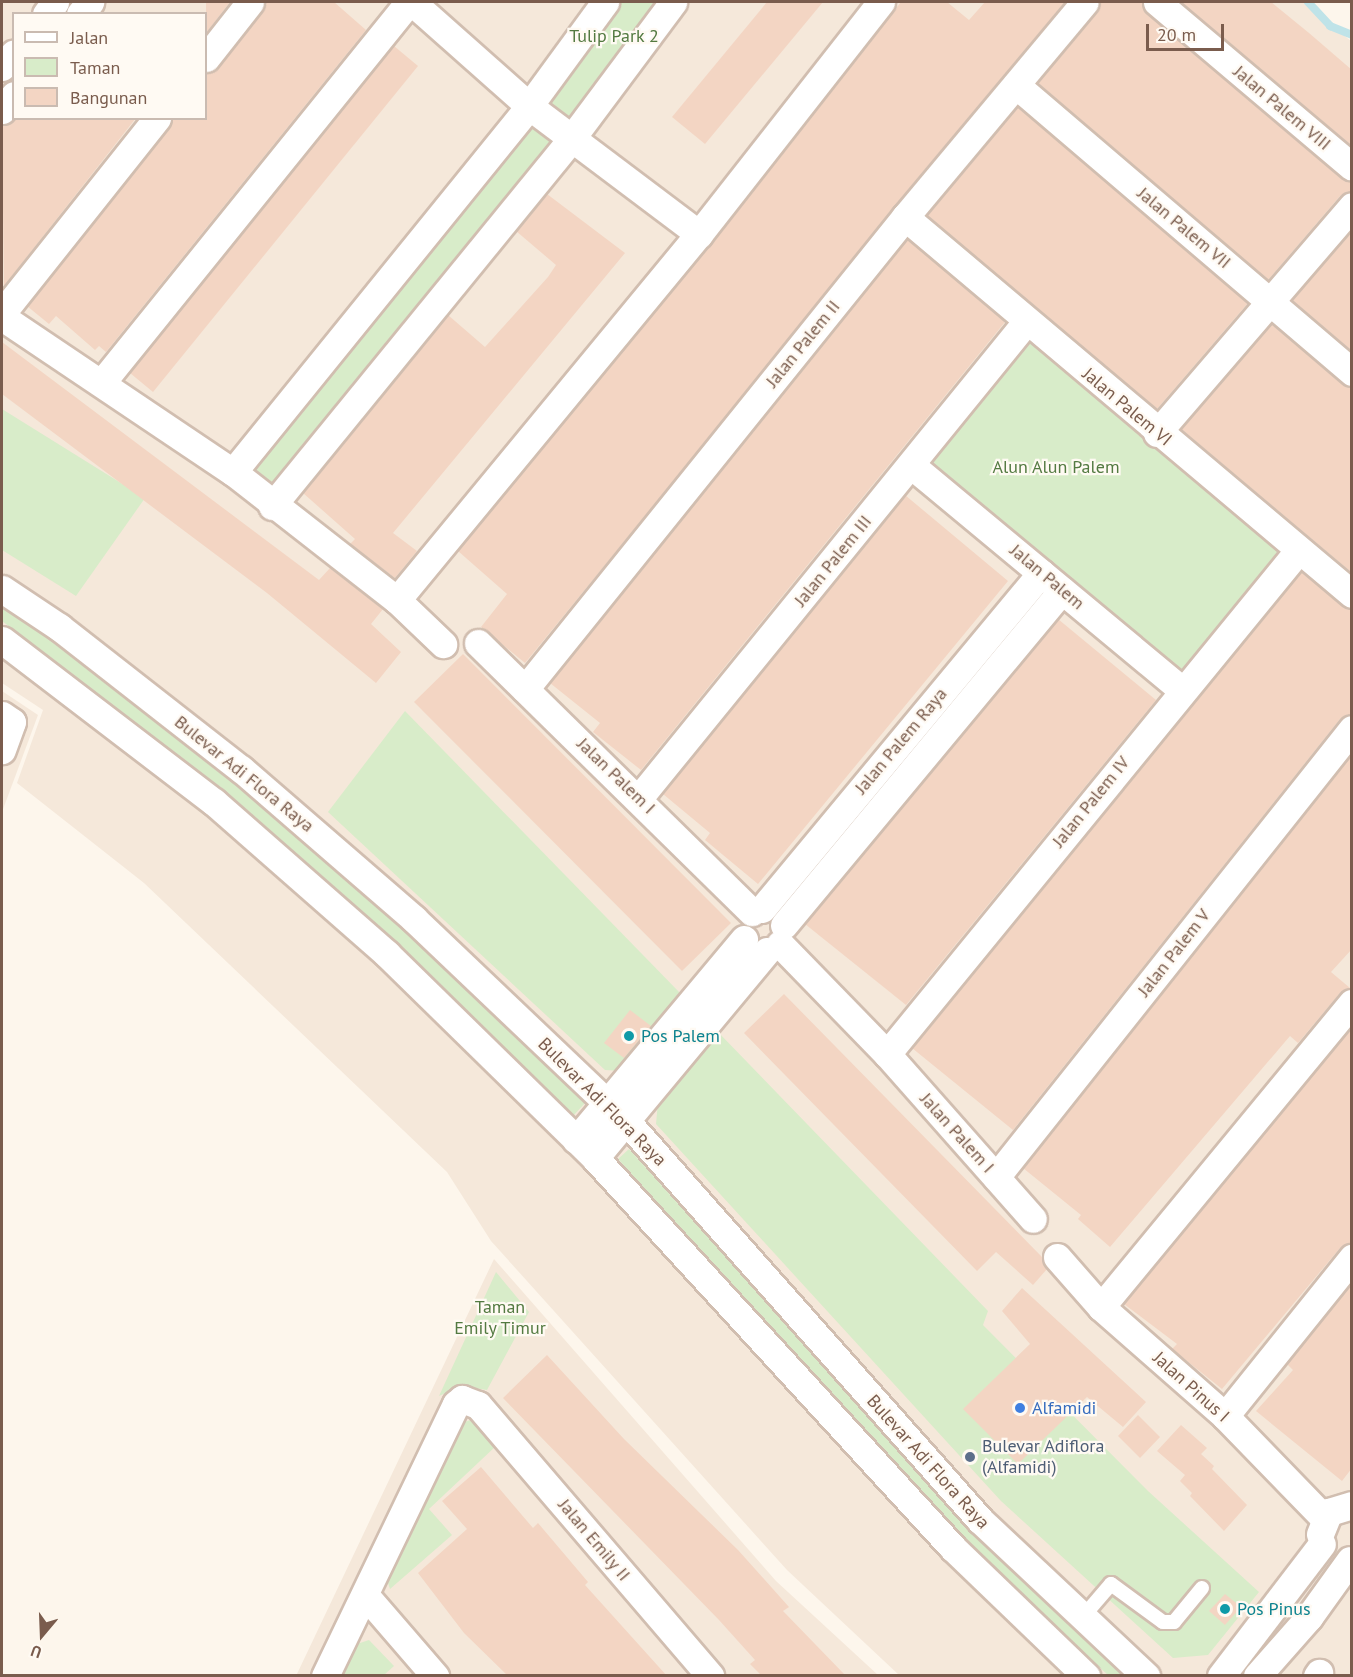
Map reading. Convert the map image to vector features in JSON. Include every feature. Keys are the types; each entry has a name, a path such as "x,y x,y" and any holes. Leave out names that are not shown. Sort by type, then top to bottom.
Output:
{"street":[{"path":"207,57 250,2"},
{"path":"103,381 410,2 529,106 699,234"},
{"path":"233,472 529,106 605,2"},
{"path":"272,506 571,139 674,2"},
{"path":"397,600 699,234 881,2"},
{"name":"Jalan Palem II","path":"525,689 905,217 1085,2"},
{"name":"Jalan Palem VIII","path":"1158,2 1352,167"},
{"path":"2,67 12,55"},
{"name":"Jalan Palem VII","path":"1016,85 1352,372"},
{"path":"2,110 12,98"},
{"path":"155,120 2,315 103,381 233,472 272,506 397,600 443,644"},
{"path":"1157,433 1352,206"},
{"name":"Jalan Palem VI","path":"905,217 1157,433 1352,594"},
{"name":"Jalan Palem III","path":"639,798 1026,322"},
{"name":"Jalan Palem","path":"911,465 1182,690"},
{"name":"Jalan Palem IV","path":"886,1054 1298,551"},
{"name":"Jalan Palem Raya","path":"757,910 1041,573"},
{"name":"Bulevar Adi Flora Raya","path":"2,589 59,627 241,768 414,919 627,1122 897,1430 980,1520 1081,1619 1146,1676"},
{"name":"Jalan Palem Raya","path":"586,1149 627,1122 769,940 1062,590"},
{"path":"2,640 214,802 387,954 586,1149 953,1548 1086,1676"},
{"name":"Jalan Palem I","path":"478,643 757,910 780,916 769,940 886,1054 1033,1219"},
{"path":"2,750 7,718"},
{"name":"Jalan Palem V","path":"996,1177 1352,729"},
{"name":"Jalan Palem Raya","path":"586,1149 606,1102 769,940"},
{"path":"1101,1307 1352,1003"},
{"name":"Jalan Pinus I","path":"1058,1257 1101,1307 1226,1416 1324,1518"},
{"path":"1226,1416 1352,1258"},
{"name":"Jalan Emily II","path":"366,1596 456,1404 471,1399 710,1676"},
{"path":"1221,1676 1322,1544 1324,1518 1336,1507 1352,1505"},
{"path":"1257,1676 1309,1617 1351,1560 1329,1553 1322,1544"},
{"path":"325,1676 366,1596 435,1676"}],"lane":[{"path":"1081,1619 1111,1584 1163,1622 1174,1622 1202,1588"}],"shaded area":[{"path":"2,2 1303,2 1351,41 1351,1675 899,1675 787,1570 491,1241 447,1172 144,883 17,783 43,710 2,683"},
{"path":"2,691 38,715 2,812"},
{"path":"494,1259 776,1581 878,1675 296,1676"}],"green space":[{"name":"Tulip Park 2","path":"605,2 673,2 272,506 233,472"},
{"name":"Alun Alun Palem","path":"1029,337 1287,551 1181,678 923,465"},
{"path":"2,409 145,498 76,596 2,550"},
{"path":"2,604 234,779 406,929 586,1102 573,1116 396,942 224,790 2,621"},
{"path":"405,711 681,994 622,1071 605,1070 328,812"},
{"path":"717,1031 988,1311 983,1325 1148,1491 1259,1592 1208,1655 1173,1658 1001,1501 656,1124 658,1102"},
{"path":"629,1149 971,1531 1130,1675 1108,1675 960,1540 618,1159"},
{"name":"Taman Emily Timur","path":"496,1272 529,1312 487,1390 461,1386 439,1396"},
{"path":"473,1419 496,1446 429,1509 452,1535 390,1589 384,1571 454,1426"},
{"path":"369,1640 394,1666 384,1675 333,1676 345,1648"}],"building":[{"path":"206,2 230,2 207,32"},
{"path":"265,2 334,2 366,30 106,352 99,346 95,350 56,316 49,324 27,306 170,120 207,120 207,73 218,68"},
{"path":"767,2 823,2 705,144 672,117"},
{"path":"901,2 947,2 969,20 985,2 1065,2 525,663 481,627 507,594 458,551 711,244"},
{"path":"1100,2 1142,2 1147,14 1352,182 1352,191 1340,196 1268,280 1038,83 1097,12"},
{"path":"1181,2 1271,2 1309,33 1352,70 1352,146"},
{"path":"394,46 418,66 153,392 130,373"},
{"path":"1018,107 1248,303 1157,409 927,215"},
{"path":"12,120 134,120 4,286 2,125"},
{"path":"547,194 625,253 393,533 417,551 395,578 350,544 355,539 303,493 448,315 485,347 548,277 556,265 516,231"},
{"path":"1352,231 1352,351 1292,300"},
{"path":"907,239 1005,322 641,770 593,732 600,723 550,683"},
{"path":"1271,324 1352,387 1352,573 1181,429"},
{"path":"2,342 319,580 330,568 383,609 371,624 401,652 376,683 267,593 2,394"},
{"path":"905,495 1008,581 758,884 705,840 710,833 663,794"},
{"path":"1301,572 1352,609 1352,714 1340,719 1013,1130 912,1048"},
{"path":"1058,619 1156,700 906,1005 805,924"},
{"path":"463,654 731,923 682,971 414,702"},
{"path":"1352,755 1352,949 1331,972 1350,988 1340,993 1298,1043 1290,1036 1110,1247 1078,1219 1081,1215 1023,1168"},
{"path":"784,994 1042,1257 1047,1269 1033,1285 996,1252 977,1271 744,1033"},
{"name":"Pos Palem","path":"630,1010 651,1026 624,1058 604,1043"},
{"path":"1352,1028 1352,1243 1340,1248 1222,1389 1172,1349 1177,1344 1124,1304"},
{"path":"1352,1284 1352,1468 1342,1481 1256,1411 1293,1370 1287,1364"},
{"path":"1022,1288 1146,1402 1123,1427 1087,1397 1018,1464 963,1409 1030,1344 1002,1311"},
{"path":"547,1355 624,1439 738,1550 789,1607 783,1611 846,1676 762,1676 750,1664 755,1660 719,1620 503,1398"},
{"path":"1138,1415 1160,1437 1140,1458 1118,1436"},
{"path":"1181,1425 1207,1448 1201,1454 1214,1466 1212,1469 1247,1505 1224,1531 1190,1496 1192,1493 1180,1481 1185,1475 1157,1451"},
{"path":"481,1467 533,1528 538,1523 588,1582 585,1585 667,1676 508,1676 464,1633 418,1573 467,1529 442,1501"},
{"name":"Pos Pinus","path":"1225,1594 1241,1607 1225,1625 1209,1611"}],"waterway":[{"path":"1308,2 1330,26 1352,35"}],"place":[{"name":"Pos Palem","path":"629,1036"},
{"name":"Alfamidi","path":"1020,1408"},
{"name":"Bulevar Adiflora (Alfamidi)","path":"970,1457"},
{"name":"Pos Pinus","path":"1225,1609"}]}
